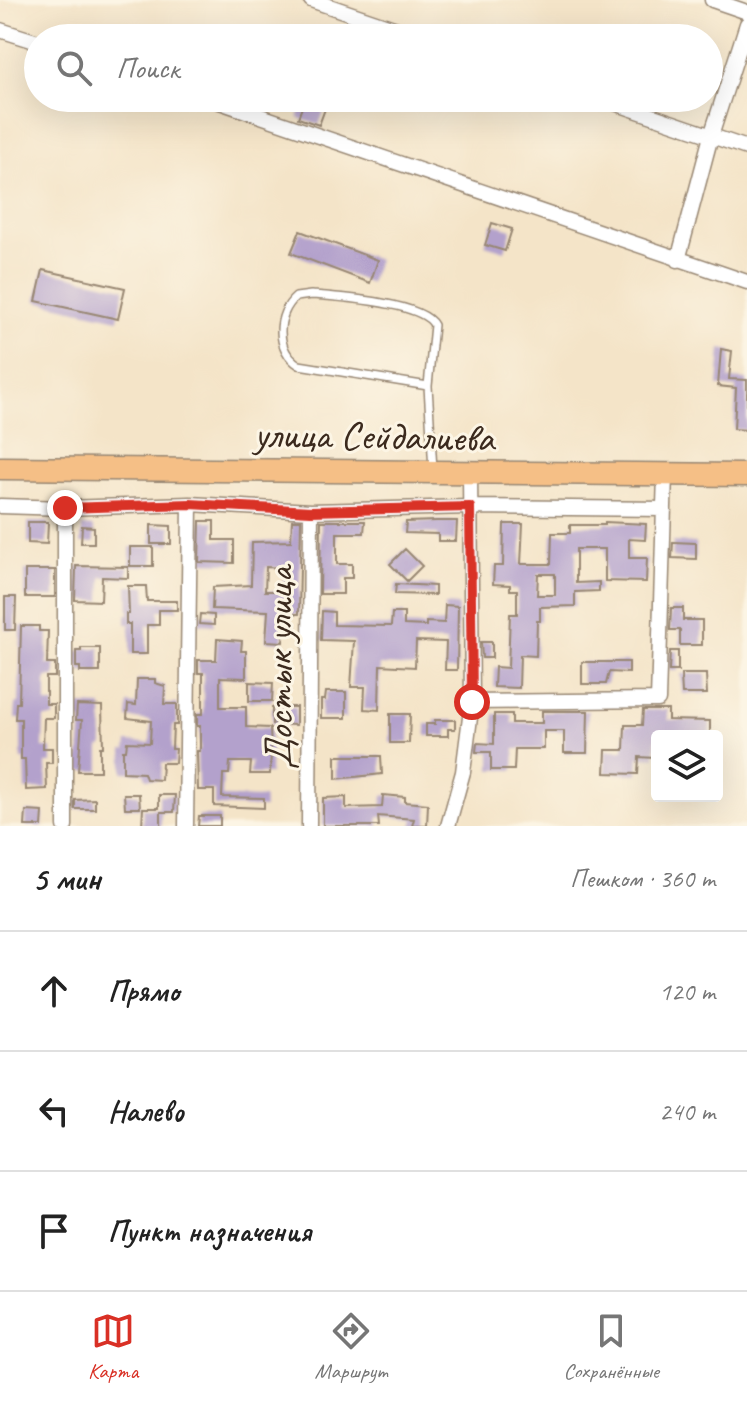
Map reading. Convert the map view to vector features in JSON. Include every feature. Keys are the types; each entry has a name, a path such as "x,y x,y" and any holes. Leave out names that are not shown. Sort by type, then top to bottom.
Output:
{"main road":[{"name":"улица Сейдалиева","path":"0,468 747,475"}],"street":[{"path":"311,0 382,24"},
{"path":"712,0 747,12"},
{"path":"723,99 747,24"},
{"path":"0,30 24,38"},
{"path":"249,112 747,282"},
{"path":"641,112 747,148"},
{"path":"678,260 719,112"},
{"path":"448,826 463,772 472,702 470,472"},
{"path":"472,702 658,700 665,474"},
{"path":"0,506 65,508 190,504 311,511 470,507 664,509"},
{"path":"186,826 190,504"},
{"path":"65,508 65,826"},
{"name":"Достык улица","path":"309,826 311,511"}],"lane":[{"path":"428,386 299,365 284,352 281,342 283,313 296,297 311,295 405,308 423,314 434,325 428,386 433,472"}],"building":[{"path":"300,112 324,112 319,125 298,118"},
{"path":"492,223 512,229 505,251 485,245"},
{"path":"300,231 378,260 370,283 291,253"},
{"path":"43,270 125,288 118,319 36,301"},
{"path":"721,349 732,351 729,379 747,380 747,430 734,429 736,388 718,386"},
{"path":"292,520 301,520 299,614 285,614 283,642 266,641 268,611 212,609 213,587 251,585 252,542 291,541","holes":["266,567 283,568 283,591 265,591"]},
{"path":"200,521 214,521 214,540 234,540 234,563 199,562"},
{"path":"321,521 365,521 364,533 337,533 337,564 352,564 352,578 343,578 343,594 320,594"},
{"path":"457,521 456,541 438,541 438,534 405,533 406,522"},
{"path":"28,522 48,522 47,544 28,543"},
{"path":"605,522 646,524 645,540 629,539 629,558 647,558 646,582 605,581 605,549 576,549 576,583 599,582 599,591 575,592 575,606 540,607 536,656 520,655 519,688 494,687 495,667 508,668 510,614 517,614 517,590 510,590 510,585 493,584 494,566 503,566 504,524 523,524 521,564 551,564 552,533 570,533 570,525 605,525","holes":["538,574 555,574 555,595 537,595"]},
{"path":"151,525 171,526 171,544 151,544"},
{"path":"82,526 94,527 94,543 81,543"},
{"path":"673,542 696,543 696,559 672,558"},
{"path":"130,547 153,547 153,566 130,566"},
{"path":"405,549 422,566 407,581 390,564"},
{"path":"76,566 128,567 128,578 102,577 101,601 75,600"},
{"path":"25,570 55,570 55,597 25,597"},
{"path":"396,584 435,586 435,595 395,594"},
{"path":"128,586 146,586 147,601 177,601 177,610 159,610 159,625 147,625 147,654 130,654 130,624 126,624 126,614 129,614"},
{"path":"5,597 16,597 15,630 5,630"},
{"path":"445,605 458,606 457,670 445,670 446,642 416,641 415,667 380,665 379,710 364,709 365,687 351,687 354,641 321,640 322,611 334,612 334,625 391,626 392,613 404,613 404,625 426,626 426,622 444,623"},
{"path":"671,608 683,608 683,620 702,620 702,645 680,645 680,630 670,630"},
{"path":"200,614 214,615 214,625 199,624"},
{"path":"21,626 39,626 39,631 48,631 47,664 55,664 55,677 46,677 46,704 54,704 54,718 44,718 43,748 52,748 52,763 46,763 47,789 26,790 25,759 21,759 21,719 15,719 16,703 19,703"},
{"path":"217,639 242,641 241,651 246,651 246,678 220,677 220,707 246,707 246,727 270,728 271,752 270,774 250,774 251,762 230,762 229,774 223,774 222,797 264,798 264,808 214,806 214,790 198,790 200,726 197,726 197,714 203,714 203,673 198,673 198,660 216,660"},
{"path":"481,642 492,642 492,658 482,658"},
{"path":"81,648 100,648 100,672 80,672 80,667 76,667 76,651 81,651"},
{"path":"670,651 678,651 678,671 669,671"},
{"path":"582,662 629,662 629,673 609,672 606,684 582,684"},
{"path":"681,674 706,674 707,694 682,694"},
{"path":"137,679 155,679 155,683 165,686 164,704 177,704 172,749 176,749 175,763 162,763 161,780 146,779 144,773 123,772 123,750 126,750 127,742 150,743 151,721 127,718 128,704 136,705"},
{"path":"249,682 273,683 272,701 249,701"},
{"path":"326,692 346,692 346,718 321,718 321,700 325,700"},
{"path":"77,705 102,706 100,771 78,771 82,720 76,720"},
{"path":"272,707 296,707 296,725 272,724"},
{"path":"643,710 668,710 668,720 710,721 710,730 651,730 651,758 639,757 638,774 605,773 606,750 624,750 625,725 642,725"},
{"path":"542,711 588,711 587,753 564,753 564,731 544,731 544,749 515,749 514,770 491,770 491,752 476,752 477,743 494,744 494,714 512,714 512,723 542,723"},
{"path":"390,714 410,714 409,743 390,743"},
{"path":"435,720 455,720 455,729 448,729 448,736 426,736 426,724 435,724"},
{"path":"336,756 381,756 382,774 336,779"},
{"path":"124,794 139,794 140,808 125,808"},
{"path":"159,795 175,795 174,812 161,812 161,826 142,826 143,808 159,808"},
{"path":"383,795 405,797 405,802 428,804 427,826 412,826 414,819 378,816 379,826 323,826 323,798 346,797 346,808 382,807"},
{"path":"95,799 95,809 75,809 75,800"},
{"path":"26,811 43,812 42,826 25,826"},
{"path":"199,816 220,816 220,826 198,826"}],"route":[{"path":"65,508 190,504 311,511 470,507 472,702"}]}
